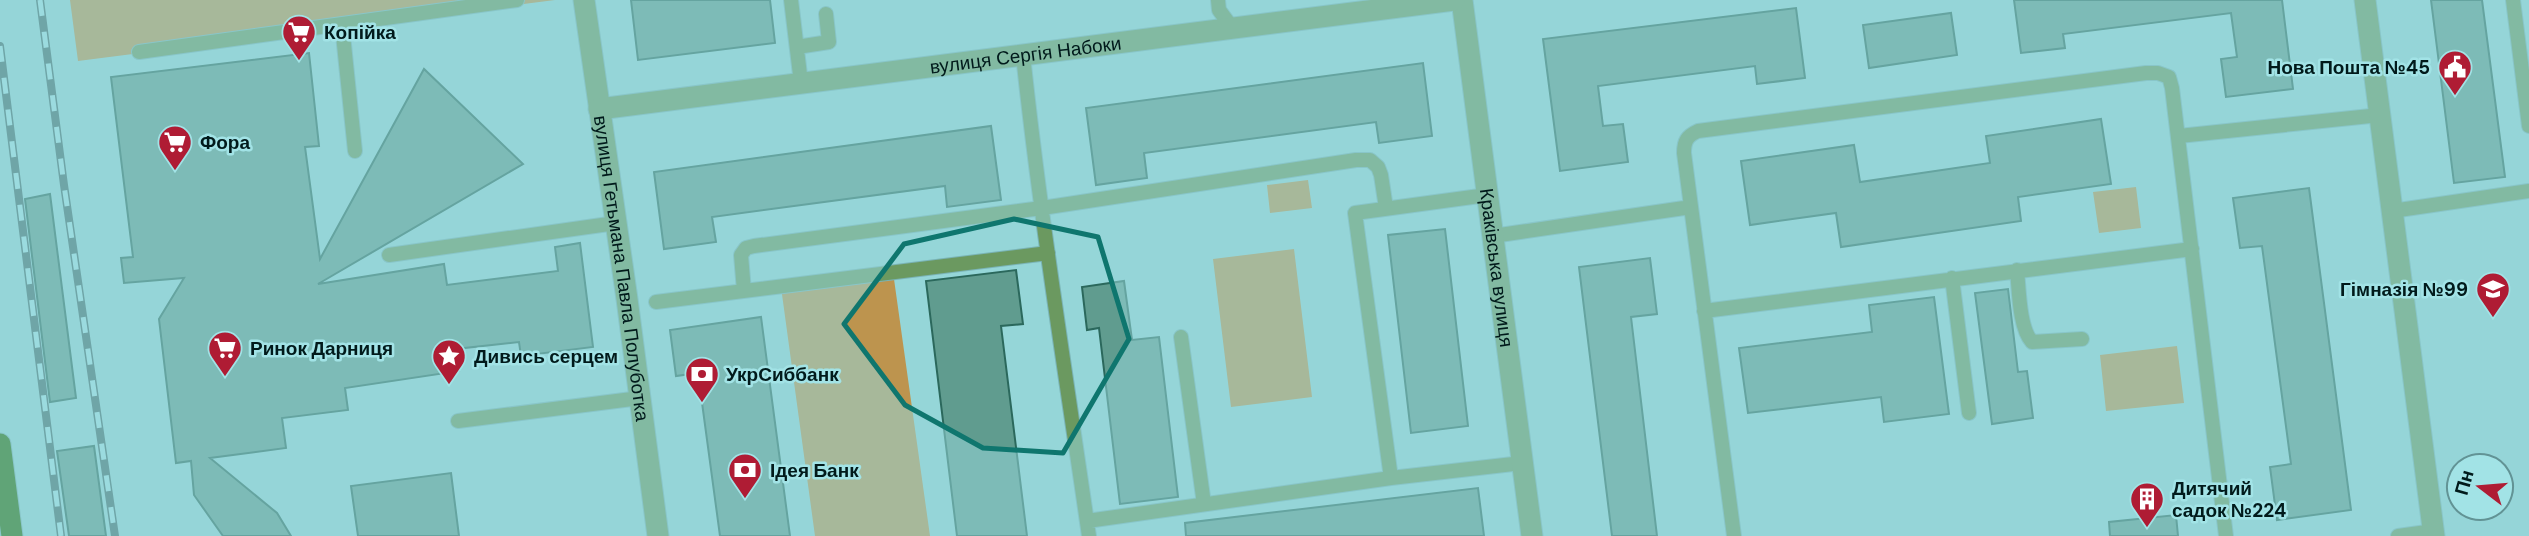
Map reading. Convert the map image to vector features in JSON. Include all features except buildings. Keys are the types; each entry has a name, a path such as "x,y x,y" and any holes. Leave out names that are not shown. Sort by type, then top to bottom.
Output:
{"main road":[{"path":"0,444 12,536"}],"street":[{"name":"вулиця Гетьмана Павла Полуботка","path":"584,0 658,536"},
{"name":"вулиця Сергія Набоки","path":"599,110 1454,0"},
{"name":"Краківська вулиця","path":"1462,0 1532,536"},
{"path":"2365,0 2434,534"}],"lane":[{"path":"139,52 517,0"},
{"path":"791,0 801,83"},
{"path":"1218,0 1219,10 1233,29"},
{"path":"2513,0 2529,125"},
{"path":"797,47 829,43 826,14"},
{"path":"342,25 355,151"},
{"path":"1023,55 1048,253 1088,529 1204,504 1522,463"},
{"path":"1734,536 1691,207 1684,143 1689,136 1698,131 2146,73 2169,78 2179,136 2226,536"},
{"path":"2179,136 2380,115"},
{"path":"744,291 741,255 746,248 754,246 1042,208 1356,160 1370,160 1378,167 1386,208"},
{"path":"2392,211 2529,191"},
{"path":"1391,478 1355,213 1488,195"},
{"path":"1493,236 1691,207"},
{"path":"389,255 616,223"},
{"path":"1704,311 2192,249"},
{"path":"656,302 1048,253"},
{"path":"2017,270 2024,327 2032,342 2082,339"},
{"path":"1952,278 1969,413"},
{"path":"1181,337 1204,504"},
{"path":"458,421 640,398"},
{"path":"2398,536 2434,534"}],"highlighted area":[{"path":"1014,219 1098,237 1129,339 1063,453 983,448 905,405 844,324 904,244"}],"shaded area":[{"path":"70,0 555,0 78,61"},
{"path":"1308,180 1312,208 1270,213 1267,185"},
{"path":"2136,187 2141,228 2099,233 2093,192"},
{"path":"1294,249 1312,397 1231,407 1213,259"},
{"path":"893,272 930,536 815,536 781,287"},
{"path":"2177,346 2184,403 2106,411 2100,355"}],"railway":[{"path":"40,0 115,536"},
{"path":"0,46 61,536"}],"place":[{"name":"Копійка","path":"299,62"},
{"name":"Нова Пошта №45","path":"2455,97"},
{"name":"Фора","path":"175,172"},
{"name":"Гімназія №99","path":"2493,319"},
{"name":"Ринок Дарниця","path":"225,378"},
{"name":"Дивись серцем","path":"449,386"},
{"name":"УкрСиббанк","path":"702,404"},
{"name":"Ідея Банк","path":"745,500"},
{"name":"Дитячий садок №224","path":"2147,529"}]}
